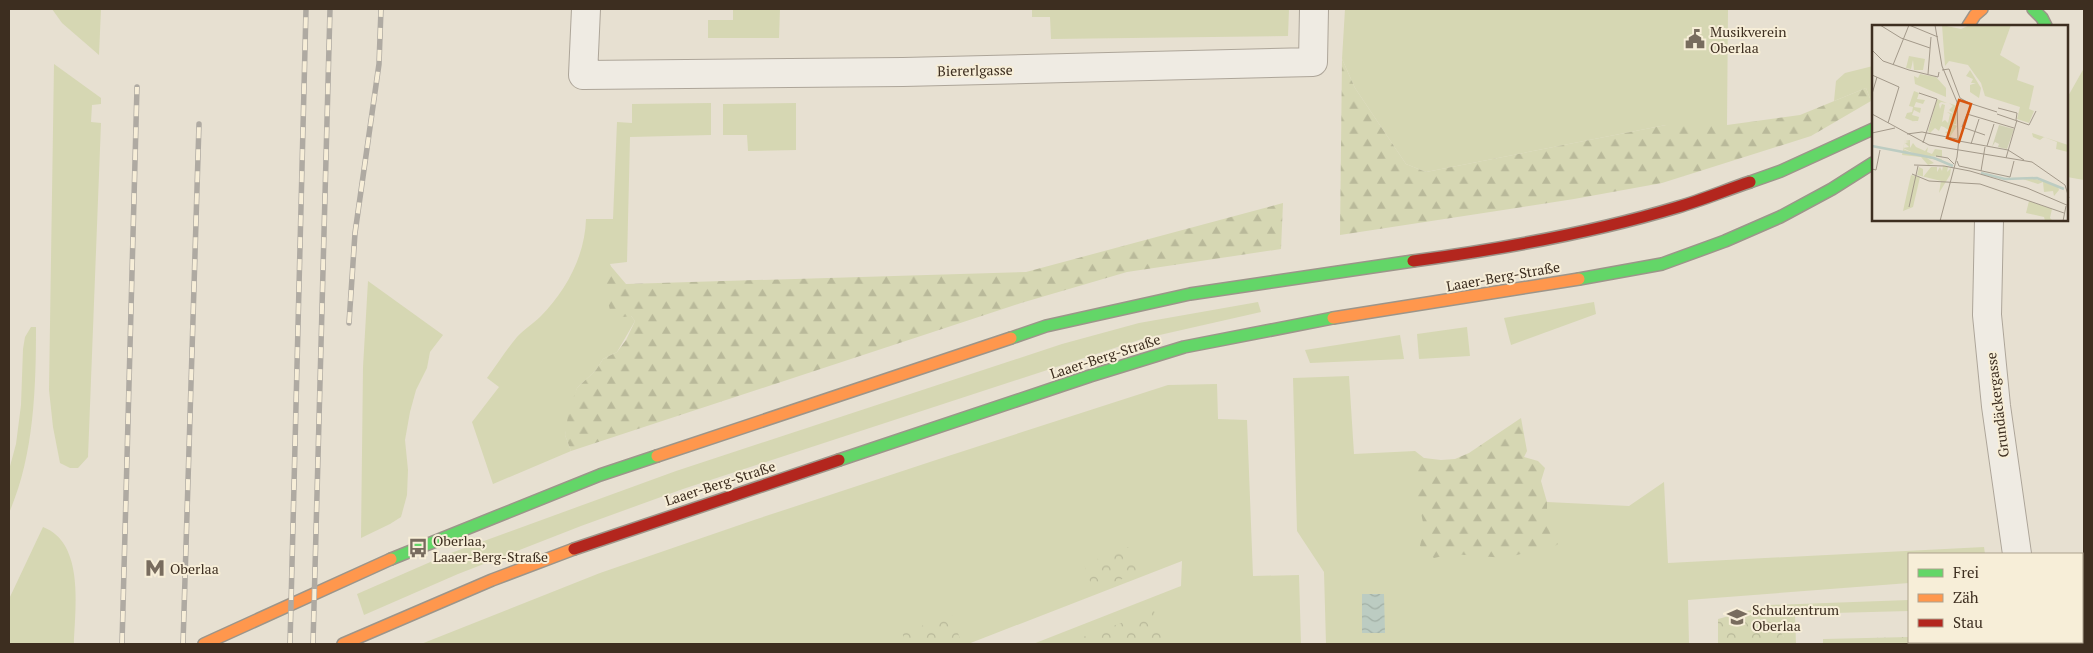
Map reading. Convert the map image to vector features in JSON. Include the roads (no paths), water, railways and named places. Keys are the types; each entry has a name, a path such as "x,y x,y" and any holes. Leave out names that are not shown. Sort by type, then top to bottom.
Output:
{"main road":[{"path":"1969,25 1975,15 1982,9"},
{"path":"2033,9 2045,19"},
{"name":"Laaer-Berg-Straße","path":"204,644 360,572 600,475 1046,326 1190,294 1328,272 1494,250 1579,232 1678,207 1781,171 1872,129"},
{"name":"Laaer-Berg-Straße","path":"343,644 492,580 594,541 1090,376 1184,347 1341,317 1479,296 1662,264 1725,241 1780,216 1832,190 1872,164"}],"street":[{"name":"Biererlgasse","path":"586,9 584,75 903,72 1314,62 1314,9"},
{"name":"Grundäckergasse","path":"1989,221 1988,315 1996,406 2017,553"},
{"name":"Grundäckergasse","path":"1989,256 1998,221"}],"water":[{"path":"1362,594 1384,594 1385,633 1362,633"}],"railway":[{"path":"290,644 306,9"},
{"path":"313,644 330,9"},
{"path":"349,323 355,233 379,64 381,9"},
{"path":"122,644 137,87"},
{"path":"183,644 199,124"}],"place":[{"name":"Musikverein Oberlaa","path":"1695,39"},
{"name":"Oberlaa, Laaer-Berg-Straße","path":"418,548"},
{"name":"Oberlaa","path":"155,568"},
{"name":"Schulzentrum Oberlaa","path":"1737,617"}]}
